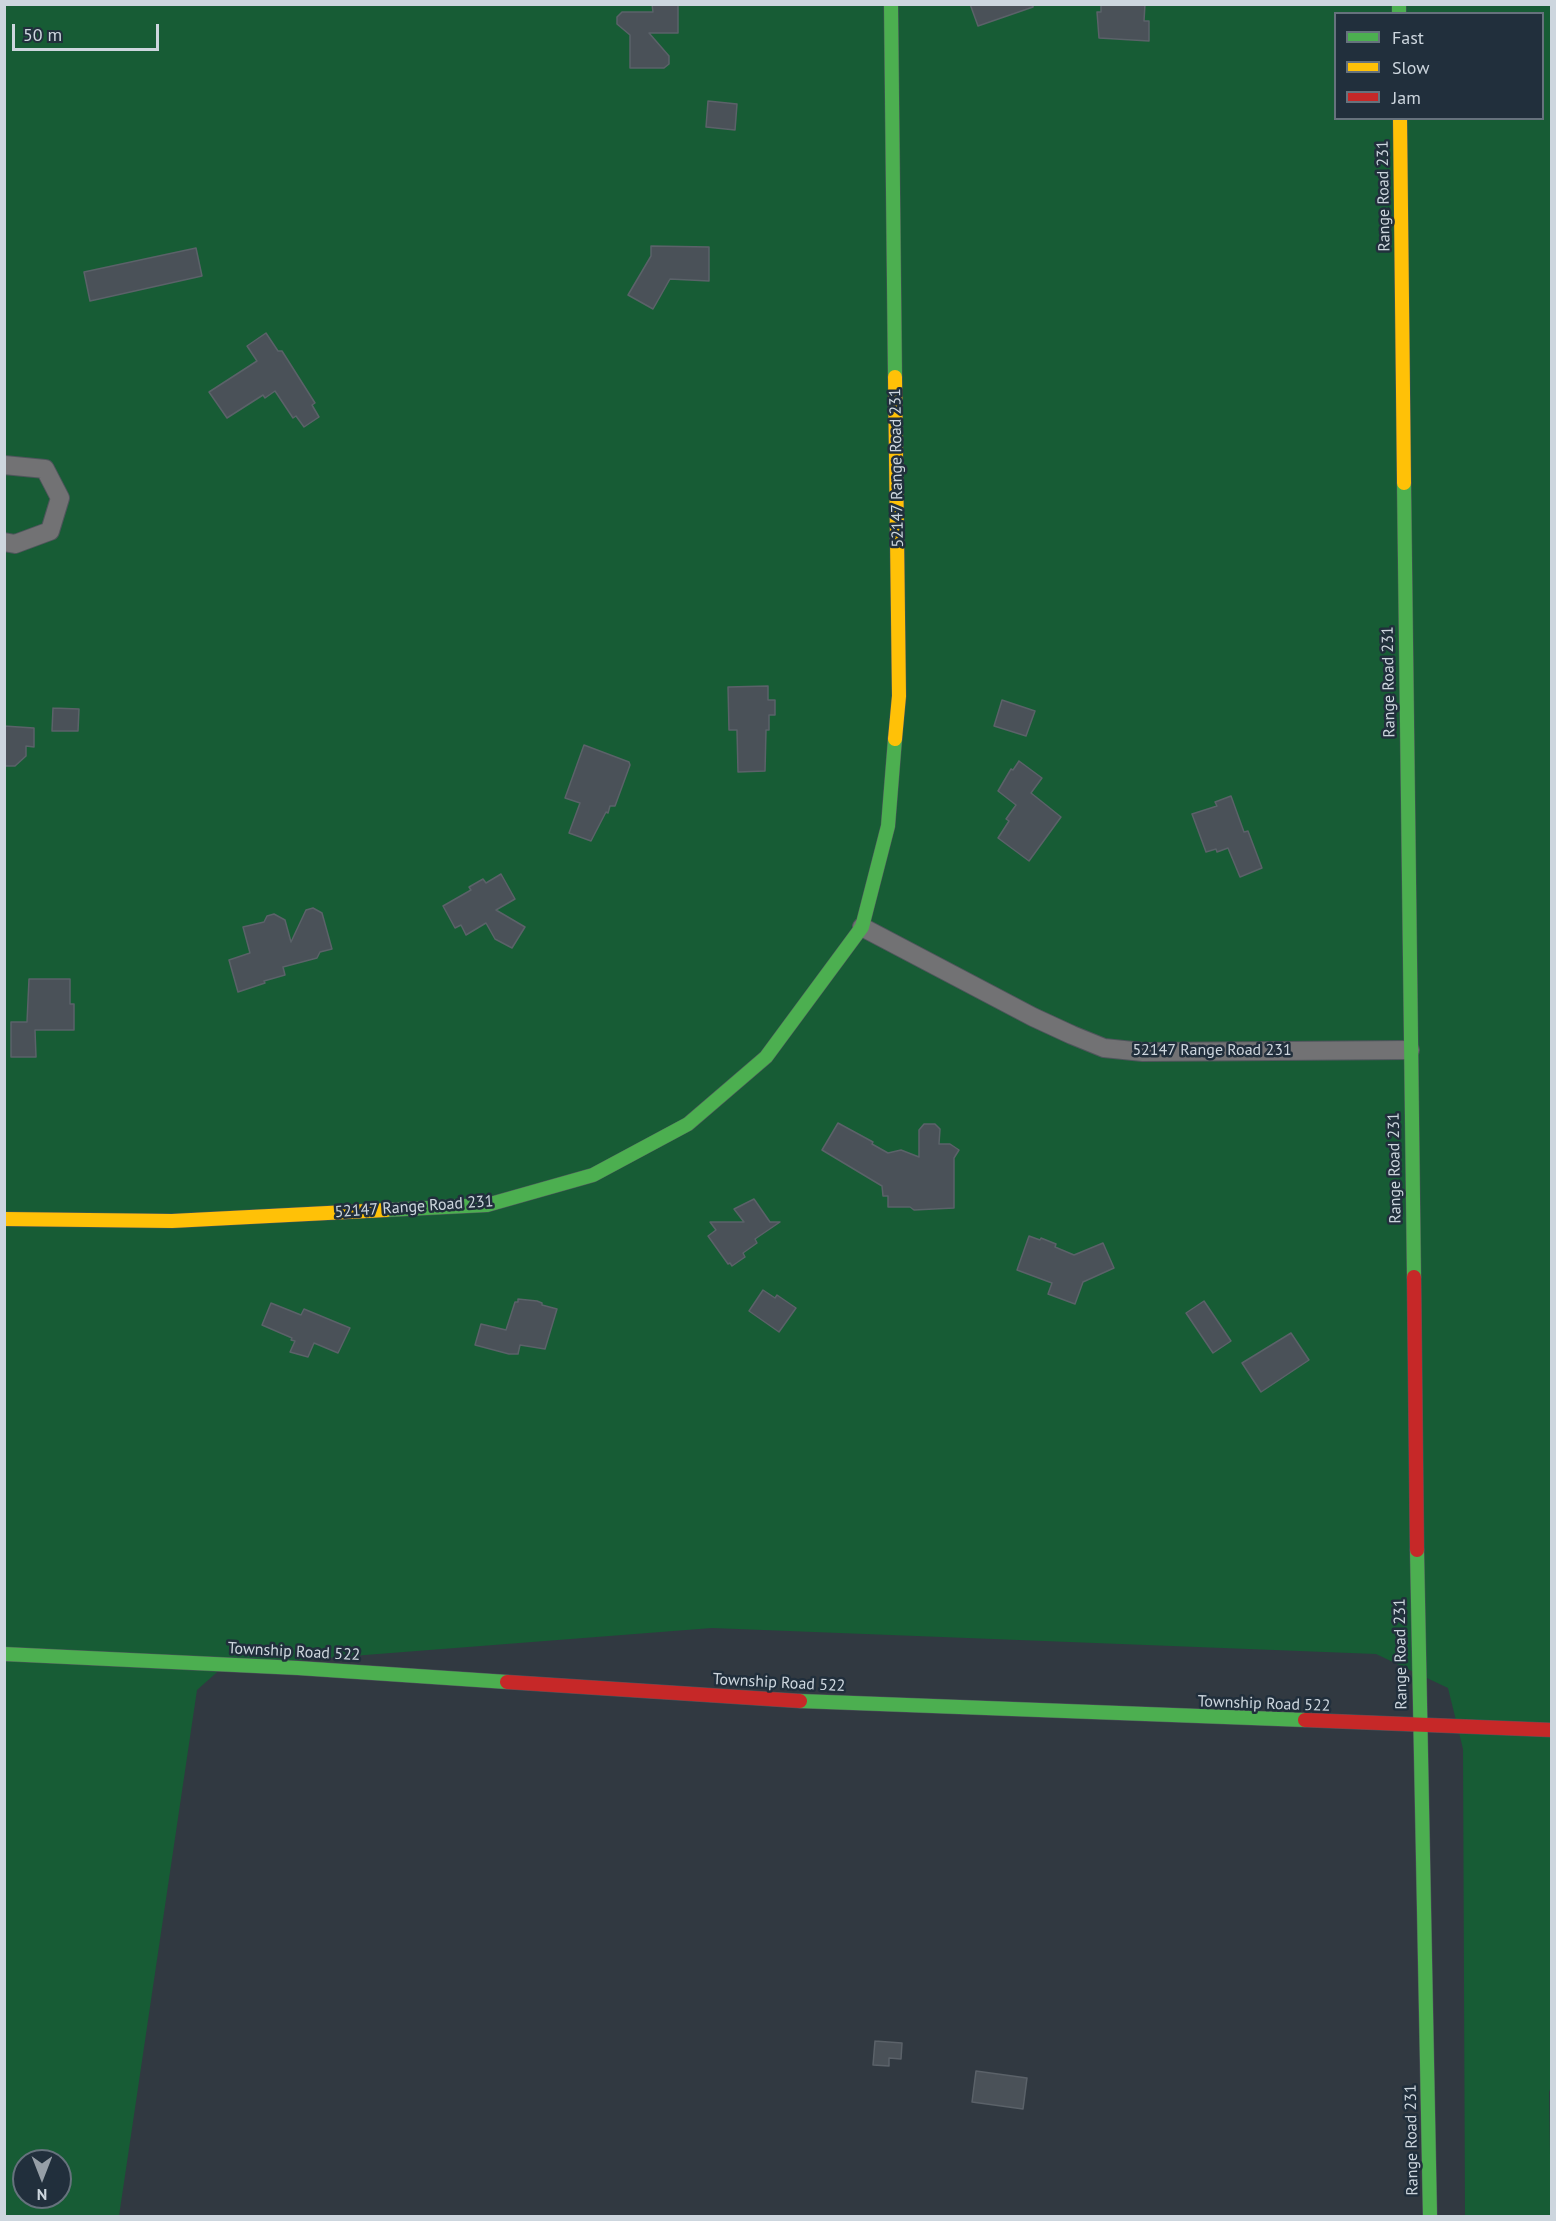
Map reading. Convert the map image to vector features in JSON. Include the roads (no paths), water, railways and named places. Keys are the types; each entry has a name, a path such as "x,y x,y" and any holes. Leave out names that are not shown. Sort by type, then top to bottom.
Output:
{"street":[{"name":"52147 Range Road 231","path":"4,1219 172,1221 487,1204 593,1175 688,1124 766,1057 862,927 888,826 899,696 891,4"},
{"name":"Range Road 231","path":"1400,120 1419,1727 1430,2217"},
{"path":"4,465 45,469 60,498 50,531 15,544 4,542"},
{"name":"52147 Range Road 231","path":"862,927 1033,1017 1104,1048 1143,1052 1410,1050"},
{"name":"Township Road 522","path":"4,1654 298,1668 800,1701 1551,1731"}]}
